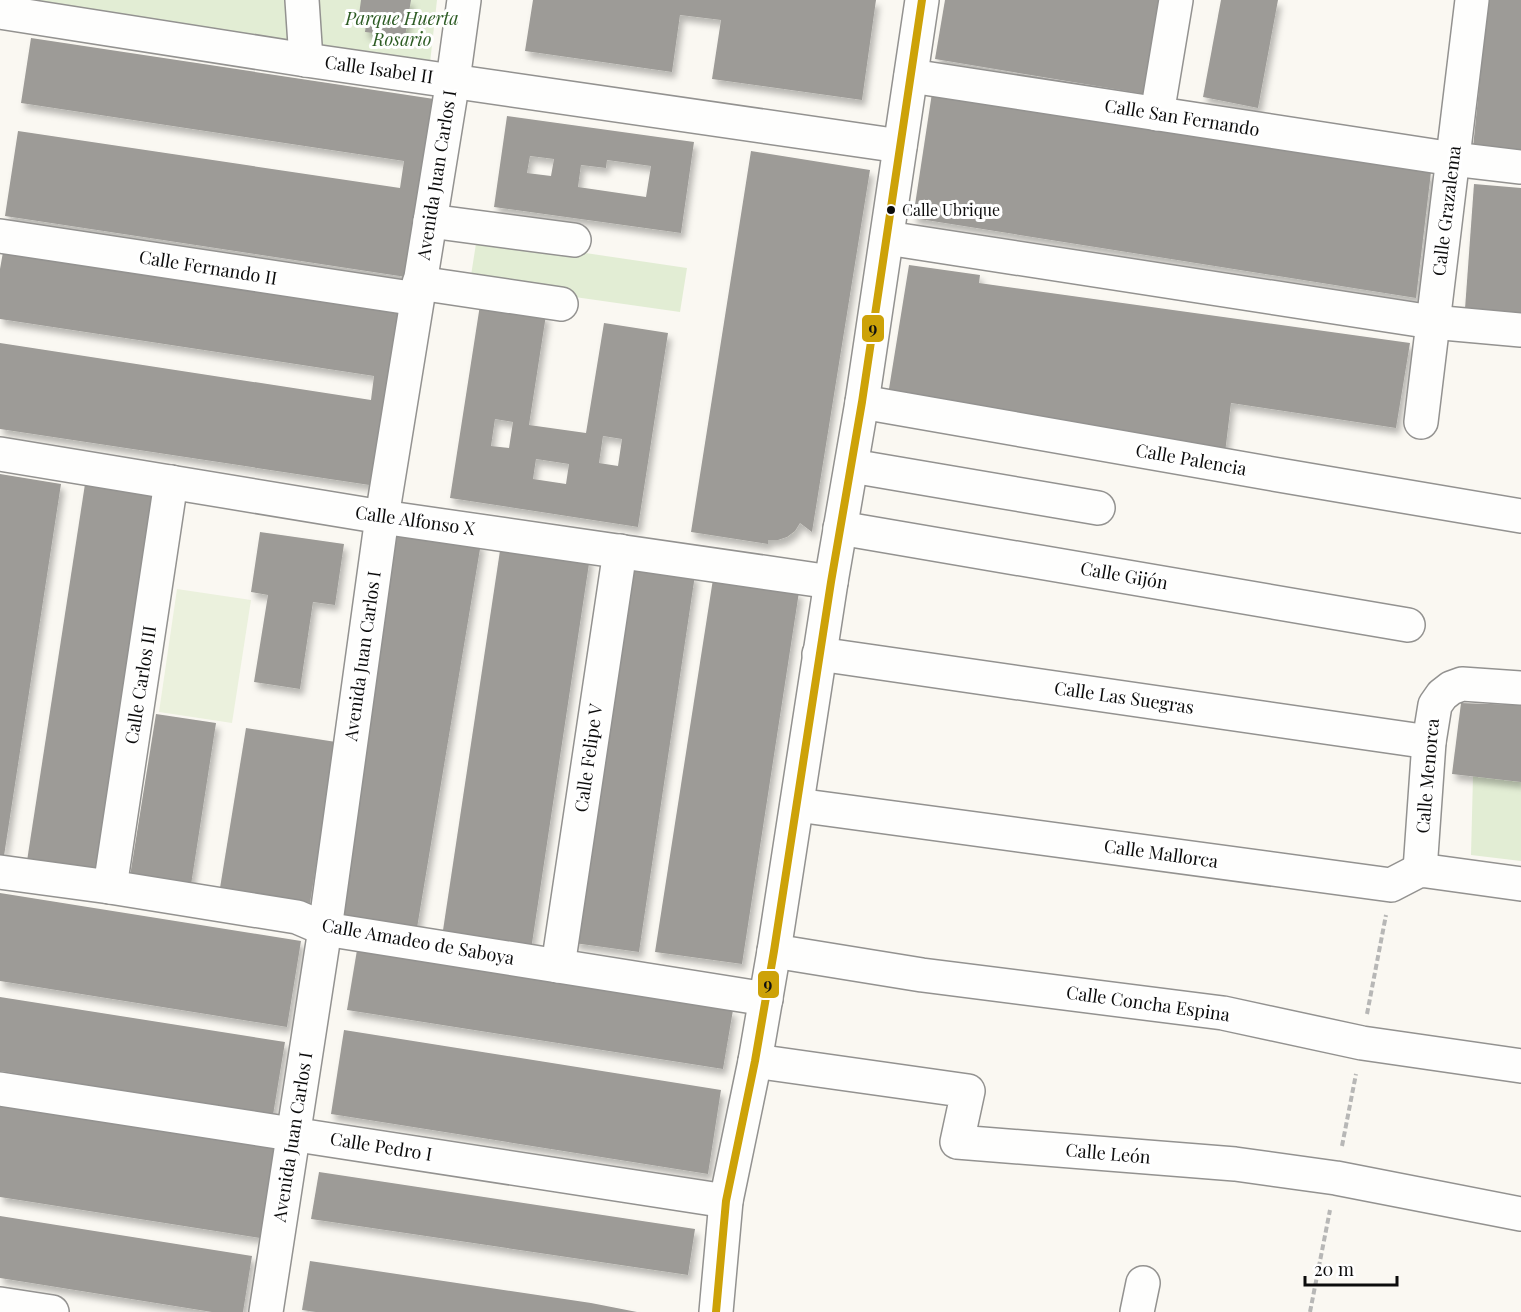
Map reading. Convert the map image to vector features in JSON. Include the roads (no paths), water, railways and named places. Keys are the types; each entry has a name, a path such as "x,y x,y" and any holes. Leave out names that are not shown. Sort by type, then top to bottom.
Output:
{"street":[{"path":"302,0 306,60"},
{"name":"Avenida Juan Carlos I","path":"266,1312 325,929 382,517 464,0"},
{"path":"716,1312 726,1201 755,1061 774,951 819,654 862,402 922,0"},
{"path":"1157,114 1176,0"},
{"name":"Calle Grazalema","path":"1421,422 1472,0"},
{"name":"Calle Isabel II","path":"0,12 306,60 900,146"},
{"name":"Calle San Fernando","path":"911,76 1454,159 1521,167"},
{"path":"430,221 574,240"},
{"name":"Calle Fernando II","path":"0,236 418,291 561,304"},
{"path":"887,238 1432,322 1521,330"},
{"name":"Calle Palencia","path":"862,402 1087,440 1315,483 1521,516"},
{"name":"Calle Alfonso X","path":"0,454 382,517 831,582"},
{"path":"852,466 1098,508"},
{"name":"Calle Carlos III","path":"110,887 171,482"},
{"name":"Calle Gijón","path":"840,528 1408,625"},
{"name":"Calle Felipe V","path":"558,966 620,551"},
{"name":"Calle Las Suegras","path":"819,654 1429,742"},
{"name":"Calle Menorca","path":"1406,877 1436,705 1442,695 1462,684 1521,688"},
{"name":"Calle Mallorca","path":"797,805 1406,877 1521,884"},
{"name":"Calle Amadeo de Saboya","path":"0,872 297,917 325,929 766,999"},
{"name":"Calle Concha Espina","path":"774,951 922,975 1223,1013 1362,1043 1521,1066"},
{"name":"Calle León","path":"755,1061 968,1091 957,1142 1235,1164 1336,1178 1521,1214"},
{"name":"Calle Pedro I","path":"0,1089 726,1201"},
{"path":"0,1304 52,1312"}],"place":[{"name":"Calle Ubrique","path":"891,210"}],"park label":[{"name":"Parque Huerta Rosario","path":"402,29"}]}
